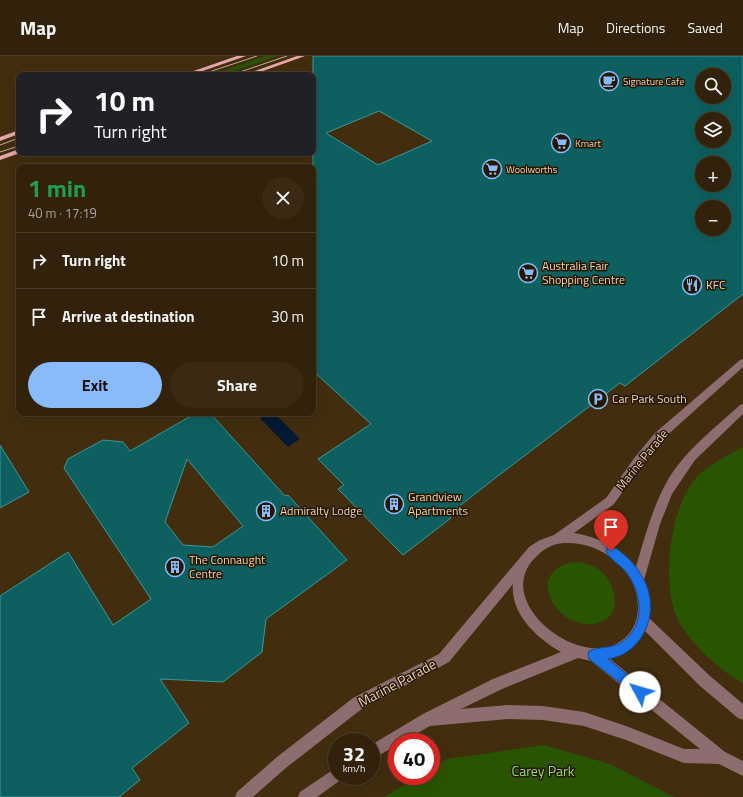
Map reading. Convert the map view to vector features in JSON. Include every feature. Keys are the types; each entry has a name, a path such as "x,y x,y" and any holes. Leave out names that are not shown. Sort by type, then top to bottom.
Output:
{"main road":[{"path":"194,72 243,56"},
{"path":"255,72 302,56"},
{"path":"0,139 16,133"},
{"path":"0,158 16,153"}],"street":[{"name":"Marine Parade","path":"557,539 610,501 659,436 743,362"},
{"path":"638,579 658,514 667,491 704,443 743,408"},
{"path":"575,538 594,542 611,551 626,564 638,579 644,593 646,607 644,621 637,635 626,646 612,653 594,655 577,652 557,645 540,632 527,615 520,597 518,580 523,564 533,551 544,544 557,539 575,538"},
{"name":"Marine Parade","path":"242,797 282,762 358,703 444,658 533,551"},
{"path":"644,621 705,681 743,713"},
{"path":"380,748 428,719 498,684 577,652"},
{"path":"594,655 720,757 743,769"},
{"path":"428,719 508,712 543,713 584,719 626,733 684,756 720,757"},
{"path":"305,797 328,780"}],"green space":[{"path":"266,56 278,56 231,72 219,72"},
{"path":"743,447 743,684 700,650 680,624 674,608 670,589 669,567 675,522 682,502 691,485 706,469"},
{"path":"579,562 594,566 601,571 611,584 615,599 612,614 598,623 582,624 568,619 557,609 550,598 548,586 551,574 561,566"},
{"name":"Carey Park","path":"544,745 610,764 674,797 384,797 404,785 440,785 440,763 447,759"}],"water":[{"path":"263,416 277,416 300,439 288,447 260,418"}],"building":[{"name":"Australia Fair Shopping Centre","path":"313,56 743,56 743,294 625,386 620,383 494,479 448,515 451,518 403,555 338,489 344,485 318,459 371,424 316,374 316,164 313,164 313,156 316,156 316,72 313,72","holes":["379,111 432,141 378,165 326,133"]},
{"path":"191,416 213,416 285,496 288,495 347,560 266,619 262,652 223,682 160,679 189,723 132,768 140,780 119,797 0,797 0,596 68,552 113,625 151,599 64,468 68,459 103,440 123,442 130,451","holes":["187,459 243,526 213,547 183,545 165,522"]},
{"path":"0,445 29,492 0,508"}],"tram line":[{"path":"209,72 257,56"},
{"path":"240,72 287,56"},
{"path":"0,145 16,139"},
{"path":"0,152 16,147"}],"place":[{"name":"Signature Cafe","path":"609,81"},
{"name":"Kmart","path":"561,143"},
{"name":"Woolworths","path":"492,169"},
{"name":"Australia Fair Shopping Centre","path":"528,273"},
{"name":"KFC","path":"692,285"},
{"name":"Car Park South","path":"598,399"},
{"name":"Grandview Apartments","path":"394,504"},
{"name":"Admiralty Lodge","path":"266,511"},
{"name":"The Connaught Centre","path":"175,567"}],"route":[{"path":"611,551 626,564 638,579 644,593 646,607 644,621 637,635 626,646 612,653 594,655 640,692"}]}
